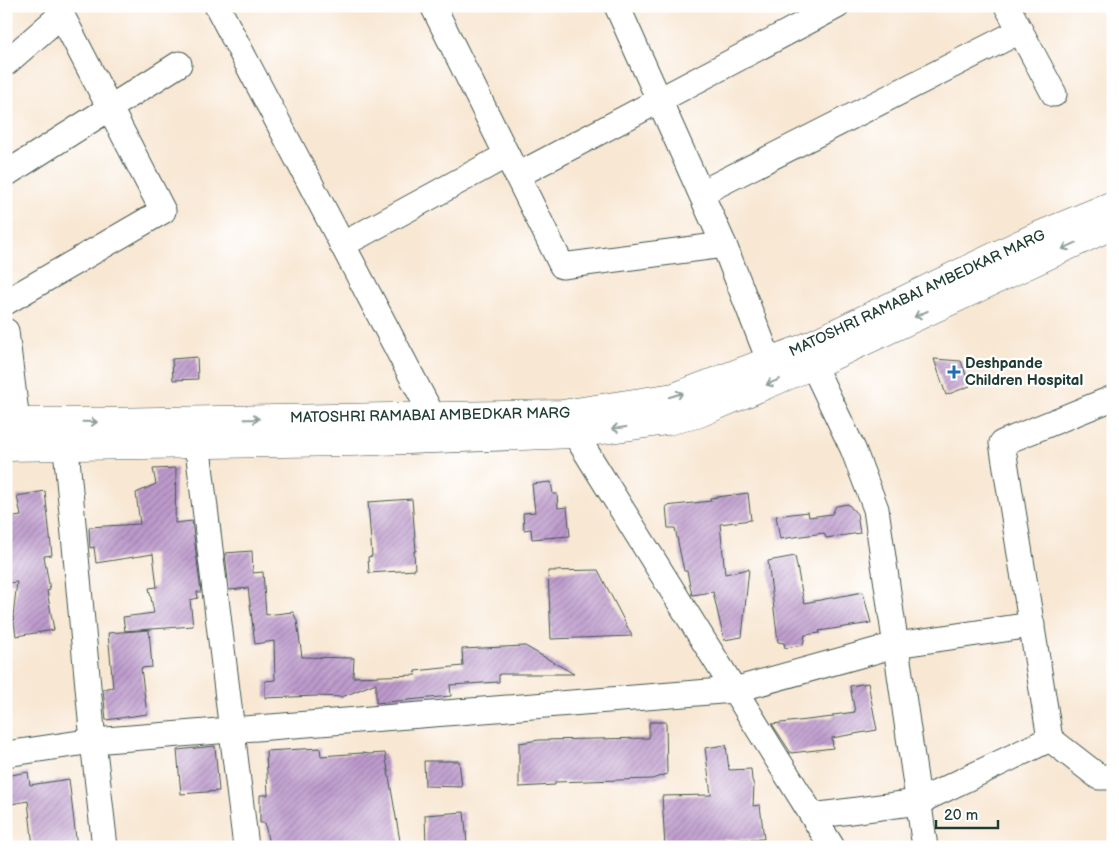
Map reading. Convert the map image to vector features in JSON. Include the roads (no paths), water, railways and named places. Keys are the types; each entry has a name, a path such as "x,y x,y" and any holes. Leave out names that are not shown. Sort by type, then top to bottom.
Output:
{"street":[{"path":"217,6 433,417"},
{"path":"433,6 562,266 724,245"},
{"path":"617,6 724,245 769,360"},
{"path":"342,245 512,165 659,100 837,6"},
{"path":"1007,6 1054,94"},
{"path":"6,63 59,11 163,211 6,302"},
{"path":"701,193 1020,31"},
{"path":"6,174 179,64"},
{"name":"MATOSHRI RAMABAI AMBEDKAR MARG","path":"12,422 64,434 196,432 433,417 569,424 674,397 769,360 809,356 1031,239 1113,205"},
{"path":"246,847 196,432 352,442 569,424 667,421 697,414 809,356 1113,225"},
{"path":"6,331 12,422"},
{"path":"809,356 853,449 876,509 925,847"},
{"path":"1113,398 1002,443 1050,740 1100,777 1113,777"},
{"path":"569,424 832,847"},
{"path":"6,447 64,434 105,847"},
{"path":"6,754 93,741 734,690 896,645 1032,625"},
{"path":"813,816 918,802 1050,740"}],"place":[{"name":"Deshpande Children Hospital","path":"954,372"}]}
